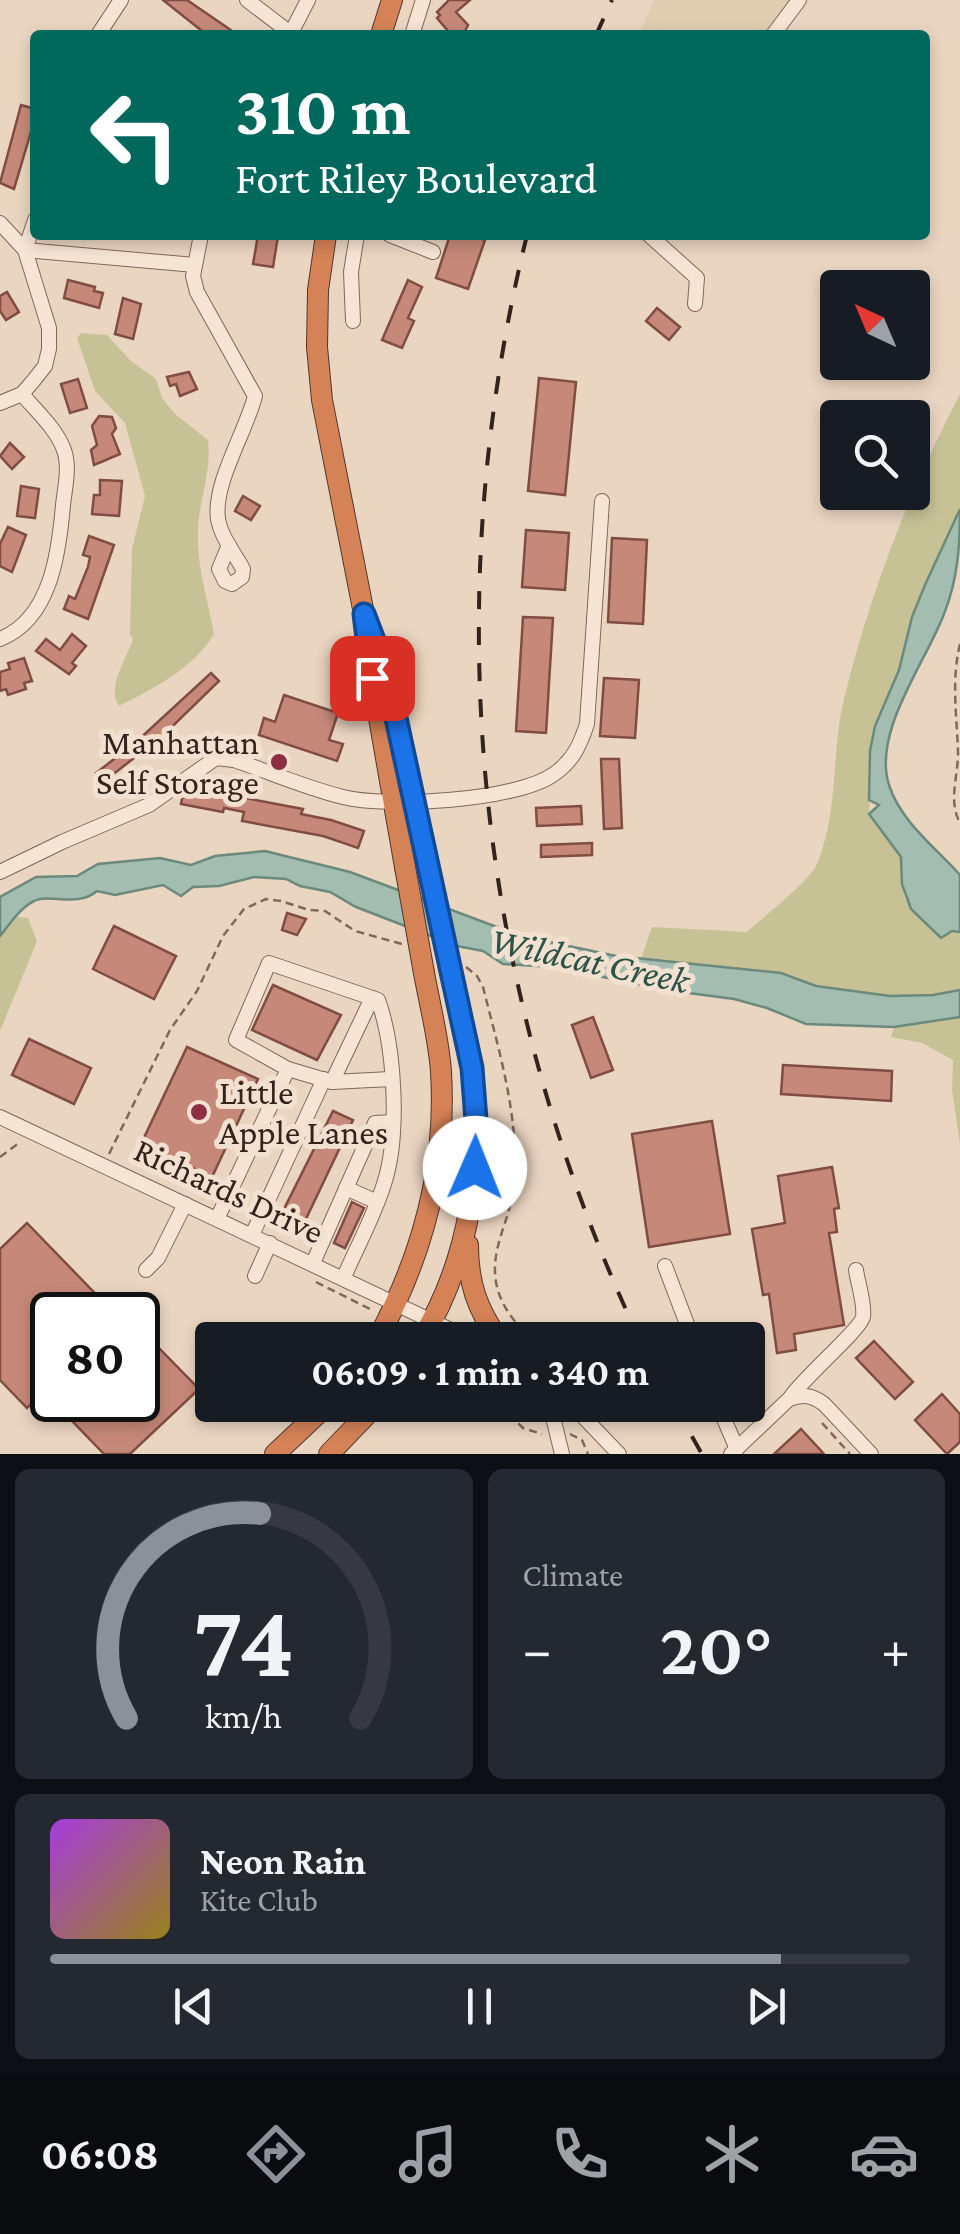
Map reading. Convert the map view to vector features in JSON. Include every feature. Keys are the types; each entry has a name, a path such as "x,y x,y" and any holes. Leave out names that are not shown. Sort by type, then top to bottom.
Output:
{"highway":[{"path":"383,30 392,0"},
{"path":"325,240 318,290 317,348 322,400 364,614 386,672 404,801 406,867 441,1068 440,1160 424,1232 387,1322"},
{"path":"404,801 430,876 472,1068 476,1120 469,1282 486,1322"},
{"path":"434,1320 454,1273 469,1218"},
{"path":"275,1454 309,1422"},
{"path":"329,1454 360,1422"}],"street":[{"path":"101,30 121,0"},
{"path":"247,0 287,30"},
{"path":"294,30 308,0"},
{"path":"414,30 423,0"},
{"path":"777,30 799,0"},
{"path":"0,223 25,250 49,328 45,366 22,394 0,404"},
{"path":"25,250 30,235"},
{"path":"200,240 194,270 217,332 256,396 219,504 218,520 229,544"},
{"path":"353,321 351,272 355,240"},
{"path":"403,240 433,252"},
{"path":"655,240 697,278 695,304"},
{"path":"25,250 194,270"},
{"path":"0,639 29,621 52,577 67,472 65,453 57,435 22,394"},
{"path":"0,872 149,805 216,758 234,760 344,798 404,801 486,796 553,776 577,752 587,724 602,502"},
{"path":"344,1277 386,1182 393,1122 391,1079 384,1017 378,1000 269,963 236,1040 288,1069 328,1080 391,1079"},
{"path":"252,1235 372,998"},
{"path":"216,1218 288,1069"},
{"name":"Richards Drive","path":"0,1117 438,1322"},
{"path":"312,1263 375,1122 393,1122"},
{"path":"346,1188 377,1202"},
{"path":"146,1270 158,1258 185,1204"},
{"path":"255,1276 270,1243"},
{"path":"665,1266 686,1322"},
{"path":"724,1422 734,1451 794,1398 800,1382 858,1328 864,1314 856,1270"},
{"path":"794,1398 816,1398 871,1454"},
{"path":"554,1422 562,1454"},
{"path":"588,1422 619,1454"}],"path":[{"path":"960,644 954,699 958,765 953,801 960,823"},
{"path":"794,1398 850,1454"}],"shaded area":[{"path":"654,0 792,0 769,30 641,30"},
{"path":"81,333 107,335 130,360 156,379 162,398 175,414 208,440 198,547 214,634 184,667 119,706 116,682 133,639 132,549 145,496 125,423 95,391 77,338"},
{"path":"960,394 960,509 912,617 899,670 874,736 869,814 901,857 905,899 952,931 960,932 960,990 890,996 816,986 780,973 641,959 652,927 747,932 813,871 829,823 844,699 866,620 906,510 930,510 930,455"},
{"path":"0,915 28,918 37,941 0,1031"},
{"path":"960,1015 960,1144 952,1090 953,1060 922,1043 891,1037 894,1027"}],"water":[{"path":"960,509 957,562 949,601 894,720 886,764 889,785 902,811 960,875 960,932 952,931 941,938 911,909 902,884 901,857 869,814 879,805 869,800 870,751 875,726 899,670 912,617"},
{"name":"Wildcat Creek","path":"265,851 350,872 521,936 616,956 781,973 816,986 890,996 960,990 960,1017 894,1027 806,1024 734,999 666,990 555,967 503,964 483,951 457,946 356,907 330,892 286,879 254,877 219,886 193,887 181,896 163,885 115,895 97,891 81,899 40,899 24,907 0,936 0,897 36,877 77,876 98,864 160,858 191,865 215,856"}],"building":[{"path":"163,0 187,0 231,30 201,30"},
{"path":"449,0 470,0 456,12 468,25 466,30 447,30 437,12"},
{"path":"21,105 30,108 30,135 14,189 0,183"},
{"path":"257,240 277,240 273,267 253,264"},
{"path":"448,240 485,240 468,289 436,278"},
{"path":"68,280 103,293 99,308 64,298"},
{"path":"408,280 422,287 408,318 414,321 402,348 382,340"},
{"path":"7,292 19,312 6,320 0,311 0,296"},
{"path":"123,298 141,304 133,339 115,334"},
{"path":"657,308 680,327 669,340 646,321"},
{"path":"189,372 197,389 180,396 176,384 170,386 167,377"},
{"path":"539,378 576,382 565,495 528,491"},
{"path":"78,379 87,408 70,413 61,384"},
{"path":"99,416 112,417 116,428 112,434 120,454 94,465 91,450 97,445 92,426"},
{"path":"10,443 24,457 12,469 0,456"},
{"path":"100,480 122,481 119,516 92,514 94,495 100,495"},
{"path":"21,486 39,489 35,518 17,516"},
{"path":"243,496 260,506 251,520 235,511"},
{"path":"8,527 26,535 12,572 0,566 0,544"},
{"path":"526,530 569,533 565,590 522,587"},
{"path":"89,536 114,545 88,619 64,609 69,596 75,599 88,567 90,557 83,555"},
{"path":"612,538 647,540 643,624 608,622"},
{"path":"523,617 553,618 546,733 516,731"},
{"path":"72,634 86,646 72,663 76,666 69,674 36,651 46,639 60,650"},
{"path":"24,658 32,681 24,683 26,689 8,695 6,689 0,691 0,672 10,669 8,663"},
{"path":"211,673 219,681 145,753 102,783 96,773"},
{"path":"604,678 639,680 635,738 600,736"},
{"path":"284,695 338,713 329,740 343,744 337,761 259,735 264,718 275,722"},
{"path":"601,759 619,759 622,828 604,829"},
{"path":"205,778 242,786 240,797 303,809 301,814 364,831 358,848 323,836 242,821 244,812 181,804 183,794 202,789"},
{"path":"581,806 582,824 537,826 536,808"},
{"path":"592,843 592,855 541,857 541,845"},
{"path":"287,913 306,919 297,935 282,930"},
{"path":"114,926 176,956 154,999 93,969"},
{"path":"273,985 341,1015 317,1060 252,1030"},
{"path":"593,1017 613,1070 591,1078 572,1025"},
{"path":"29,1039 91,1068 74,1104 12,1075"},
{"name":"Little Apple Lanes","path":"187,1047 258,1079 212,1177 141,1144"},
{"path":"783,1065 892,1071 891,1101 781,1094"},
{"path":"333,1111 353,1120 304,1223 282,1213"},
{"path":"712,1121 730,1234 649,1247 632,1134"},
{"path":"832,1167 839,1208 834,1209 837,1232 829,1233 844,1325 794,1334 796,1350 777,1353 769,1294 763,1295 752,1229 785,1223 778,1176"},
{"path":"352,1202 364,1208 345,1248 334,1243"},
{"path":"27,1223 94,1292 30,1292 27,1408 0,1380 0,1249"},
{"path":"874,1341 913,1382 895,1399 856,1358"},
{"path":"160,1349 195,1385 195,1393 130,1454 104,1454 73,1422 160,1422"},
{"path":"942,1394 960,1414 960,1442 947,1454 915,1420"},
{"path":"801,1429 824,1454 774,1454"}],"railway":[{"path":"598,30 612,0"},
{"path":"526,240 499,375 483,516 479,657 488,798 508,937 540,1074 584,1208 632,1322"},
{"path":"684,1422 702,1454"}],"place":[{"name":"Manhattan Self Storage","path":"279,762"},
{"name":"Little Apple Lanes","path":"199,1112"}],"route":[{"path":"372,678 364,614 386,672 472,1068 475,1168"}]}
